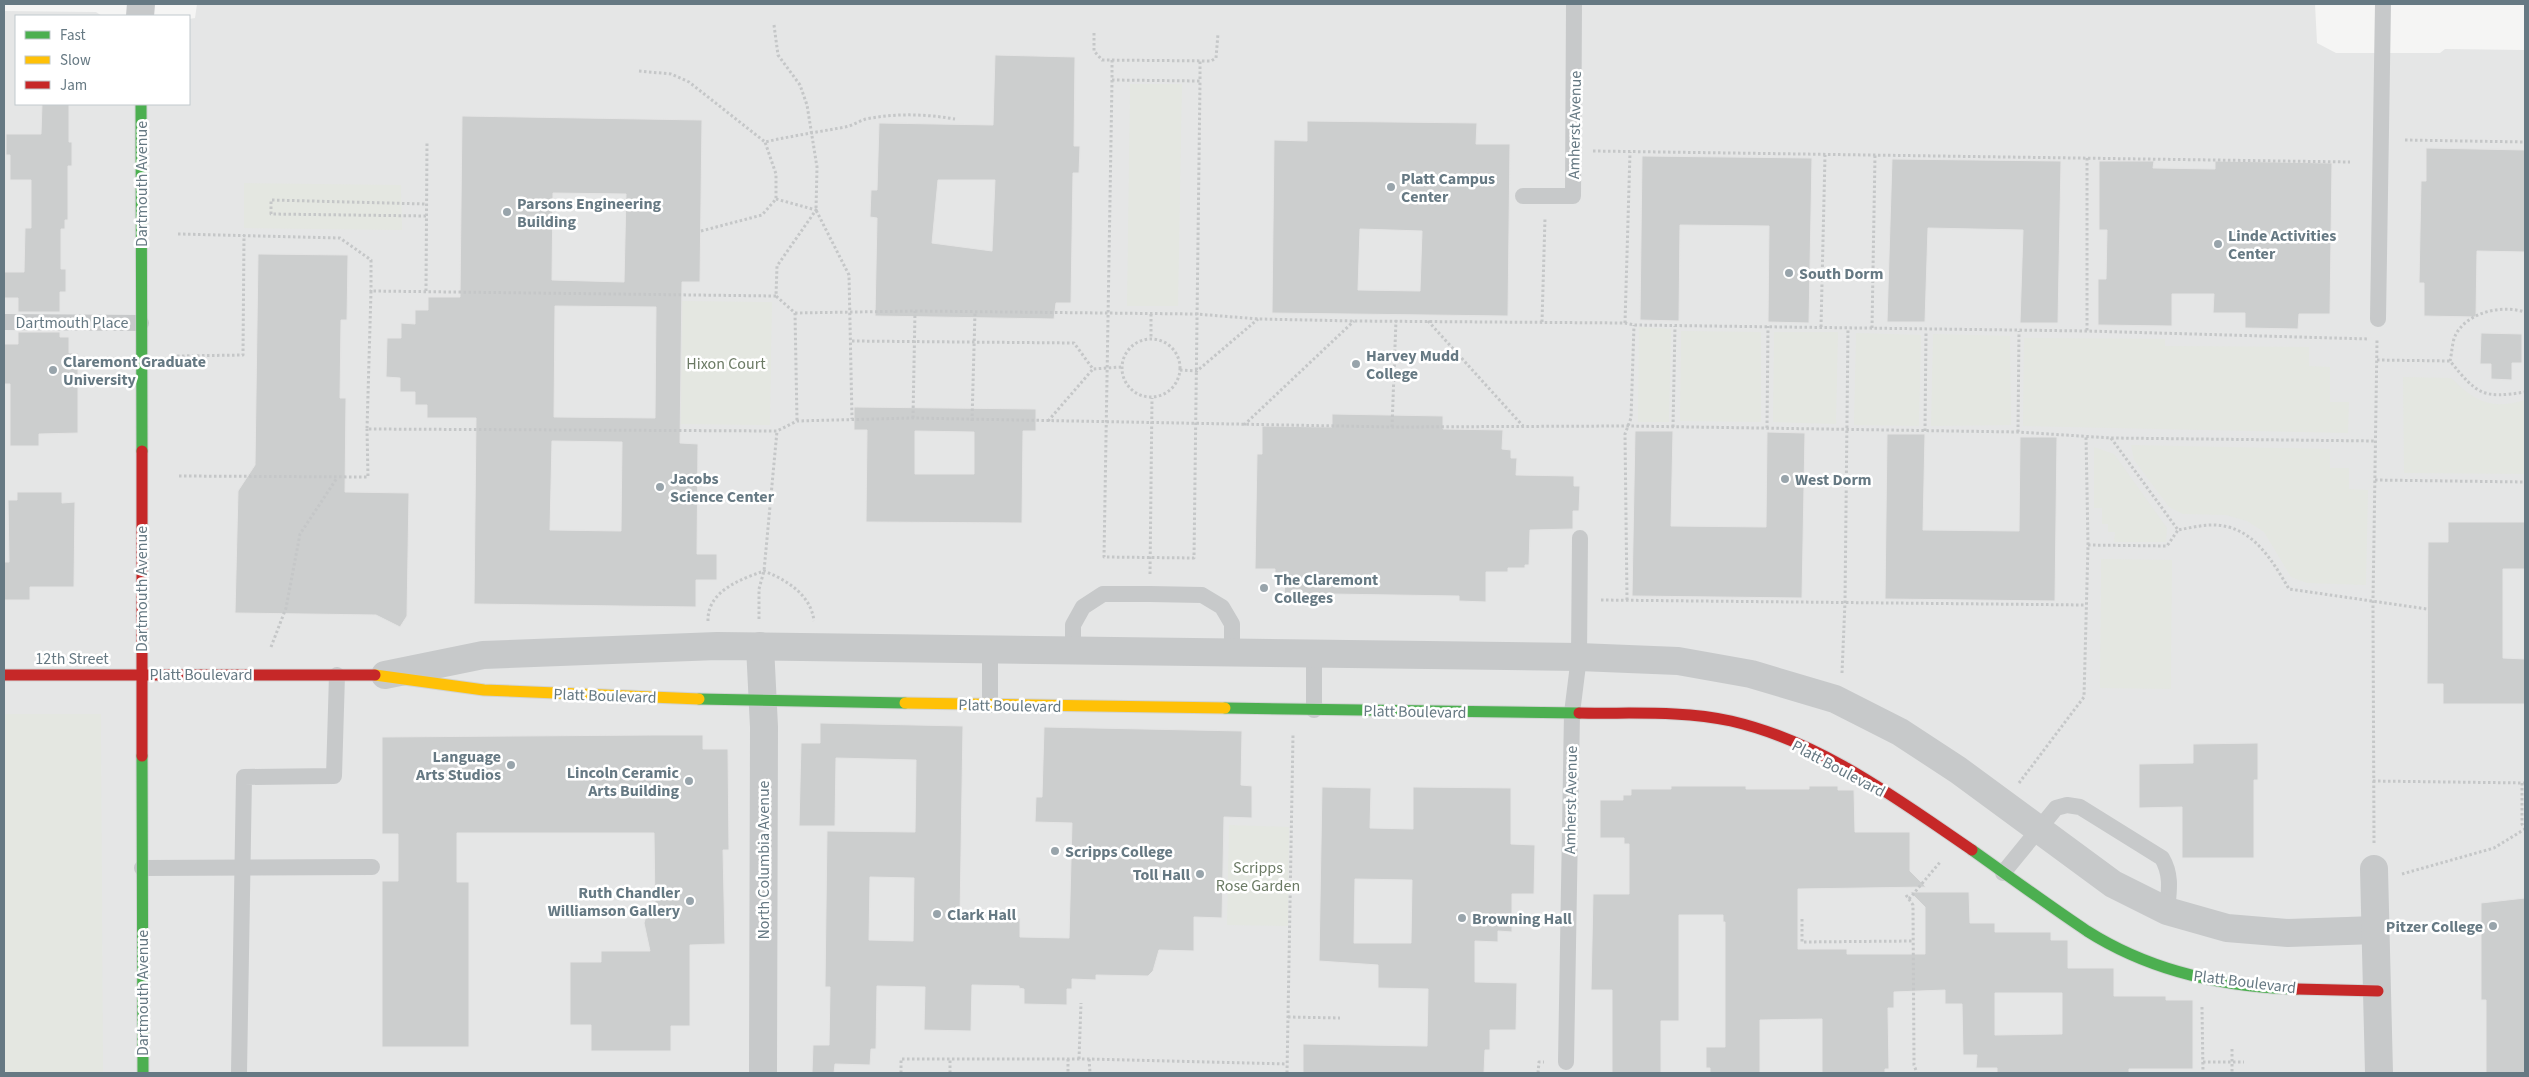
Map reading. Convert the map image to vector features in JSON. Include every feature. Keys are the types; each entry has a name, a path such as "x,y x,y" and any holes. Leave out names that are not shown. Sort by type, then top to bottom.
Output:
{"street":[{"name":"Dartmouth Avenue","path":"141,105 140,674 142,1073"},
{"name":"Platt Boulevard","path":"382,675 483,655 760,646 1073,652 1579,657 1678,661 1751,674 1835,699 1900,732 2004,804 2113,884 2167,911 2227,928 2288,933 2376,930"},
{"name":"North Columbia Avenue","path":"760,646 762,701 762,1073"},
{"name":"12th Street","path":"4,675 140,674"},
{"name":"Platt Boulevard","path":"140,674 382,675 484,690 762,701 1685,715 1731,721 1818,753 1870,780 2088,932 2120,950 2156,965 2202,978 2275,988 2378,990"},
{"path":"2375,874 2379,1073"}],"lane":[{"name":"Amherst Avenue","path":"1523,196 1573,196 1574,4"},
{"path":"2378,319 2383,4"},
{"name":"Dartmouth Place","path":"4,322 141,323"},
{"name":"Amherst Avenue","path":"1566,1062 1572,713 1579,657 1580,538"},
{"path":"1073,652 1073,625 1083,607 1103,594 1150,594 1202,595 1222,607 1232,624 1232,654"},
{"path":"990,650 990,704"},
{"path":"1314,654 1314,710"},
{"path":"239,1073 244,777 334,776 336,675"},
{"path":"2003,873 2056,808 2067,805 2080,807 2162,858 2168,868 2170,880 2167,911"},
{"path":"142,868 372,867"}],"path":[{"path":"774,26 778,55 800,84 807,105 817,167 816,210 849,275 852,341 852,419"},
{"path":"1094,33 1094,51 1096,56 1102,60 1200,60 1216,58 1218,34"},
{"path":"1112,60 1104,557 1194,558 1200,60"},
{"path":"639,71 670,74 689,82 765,142 776,174 776,199 762,215 701,231"},
{"path":"1112,80 1200,80"},
{"path":"765,142 810,131 847,127 863,120 887,115 931,115 955,119"},
{"path":"2405,140 2525,142"},
{"path":"426,291 427,141"},
{"path":"1573,151 2350,162"},
{"path":"1625,323 1630,152"},
{"path":"1821,327 1825,155"},
{"path":"1872,328 1875,155"},
{"path":"2087,158 2087,332"},
{"path":"1542,322 1545,196"},
{"path":"776,199 816,210"},
{"path":"426,204 271,200 271,214 426,216"},
{"path":"776,296 776,266 816,210"},
{"path":"178,234 340,238 371,260 367,429 368,477 179,476"},
{"path":"177,356 243,355 244,235"},
{"path":"371,291 776,296 795,313 1196,314 1259,319 1625,323 1675,326 2087,332 2377,340"},
{"path":"2450,361 2456,334 2470,320 2488,311 2505,309 2525,312"},
{"path":"913,418 916,312"},
{"path":"972,421 975,312"},
{"path":"795,313 796,421"},
{"path":"1151,314 1151,338"},
{"path":"1180,370 1197,371 1259,319"},
{"path":"2373,781 2524,783 2522,824 2525,829 2494,848 2408,873 2375,874 2373,781 2372,602 2378,319"},
{"path":"1392,427 1396,320"},
{"path":"1243,426 1355,321"},
{"path":"1428,321 1524,426"},
{"path":"1627,600 1625,434 1631,418 1634,325"},
{"path":"1673,427 1675,326"},
{"path":"1767,428 1768,326"},
{"path":"1842,680 1845,602 1845,429 1848,328"},
{"path":"1926,331 1926,431"},
{"path":"2018,432 2019,331"},
{"path":"1151,338 1163,341 1171,347 1177,355 1180,370 1176,383 1170,391 1152,398 1142,397 1126,386 1121,367 1128,350 1135,344 1151,338"},
{"path":"852,341 1074,344 1093,369"},
{"path":"2377,360 2450,361"},
{"path":"2450,361 2470,386 2496,397 2525,392"},
{"path":"1048,421 1093,369 1121,367"},
{"path":"1150,594 1152,398"},
{"path":"367,429 777,431 796,421 913,418 972,421 1196,423 1243,426 1628,426 1845,429 2018,432 2111,438 2376,441"},
{"path":"759,602 764,571 777,431"},
{"path":"2004,804 2084,697 2088,545 2086,435"},
{"path":"2111,438 2178,530"},
{"path":"271,647 286,608 300,534 337,477"},
{"path":"2376,480 2525,482"},
{"path":"2178,530 2214,525 2245,533 2268,554 2289,589 2427,610"},
{"path":"2088,545 2168,546 2178,530"},
{"path":"708,623 708,615 716,598 734,582 764,571 786,580 802,595 813,609 815,629"},
{"path":"1602,600 2086,606"},
{"path":"1287,1073 1293,727"},
{"path":"1909,899 1958,840"},
{"path":"1906,895 1913,905 1914,1065 1917,1073"},
{"path":"1802,920 1802,942 1913,941"},
{"path":"2202,978 2203,1073"},
{"path":"1079,1059 1081,1003"},
{"path":"1288,1017 1340,1018"},
{"path":"2232,1049 2232,1073"},
{"path":"901,1073 901,1059 1090,1059 1287,1064"},
{"path":"950,1059 950,1073"},
{"path":"1068,1059 1068,1073"},
{"path":"1090,1059 1090,1073"},
{"path":"2203,1062 2244,1062"}],"shaded area":[{"name":"The Claremont Colleges","path":"197,4 2315,4 2317,43 2336,53 2440,53 2445,49 2525,50 2525,1073 4,1073 4,11 96,12 100,15 15,15 15,105 190,105 190,19 195,18"}],"green space":[{"path":"1130,84 1182,84 1178,306 1127,306"},
{"path":"244,183 401,185 402,230 244,228"},
{"name":"Hixon Court","path":"682,301 772,302 770,425 680,424"},
{"path":"1639,327 1671,329 1669,422 1638,422"},
{"path":"1681,331 1761,332 1761,422 1680,421"},
{"path":"1774,332 1838,332 1836,424 1773,422"},
{"path":"1856,333 1921,335 1919,426 1854,425"},
{"path":"1933,334 2010,336 2011,425 1931,426"},
{"path":"2024,338 2165,339 2165,346 2309,347 2309,366 2330,367 2330,402 2349,402 2348,433 2023,426"},
{"path":"2403,377 2451,378 2476,398 2493,404 2525,400 2525,474 2404,473"},
{"path":"2131,445 2330,449 2330,468 2349,468 2349,489 2368,490 2366,585 2307,583 2291,577 2264,532 2247,521 2226,515 2183,514 2169,507 2134,460"},
{"path":"2094,447 2114,454 2167,528 2166,542 2114,542 2115,532 2108,532 2108,524 2102,524 2102,508 2094,508"},
{"path":"2101,559 2172,560 2171,689 2100,688"},
{"path":"4,714 101,714 103,1073 4,1073"},
{"name":"Scripps Rose Garden","path":"1229,825 1289,827 1288,926 1227,925"}],"building":[{"path":"995,55 1075,57 1074,146 1080,146 1079,173 1073,173 1071,303 1056,303 1054,319 875,316 877,218 870,217 871,190 877,190 879,123 993,125","holes":["938,180 995,180 992,251 932,243"]},
{"path":"42,105 69,105 69,142 72,142 72,166 68,166 68,220 65,220 65,229 61,229 61,269 66,269 66,292 60,292 60,312 18,312 18,298 4,298 4,272 24,272 25,228 31,228 31,180 10,180 10,155 6,155 6,134 41,134"},
{"path":"462,116 702,120 700,282 682,282 680,443 698,444 697,554 717,554 717,580 696,580 696,607 474,604 476,418 427,418 427,405 415,405 415,392 400,392 400,378 386,377 387,338 401,338 401,323 415,324 415,310 428,310 428,297 460,297","holes":["553,193 626,194 624,282 552,280","555,306 656,307 655,418 554,417","552,441 622,442 621,531 550,530"]},
{"name":"Platt Campus Center","path":"1307,121 1477,123 1476,144 1510,144 1508,316 1272,313 1274,140 1307,141","holes":["1360,229 1422,231 1420,291 1358,290"]},
{"path":"2426,148 2525,150 2525,252 2477,251 2476,317 2424,316 2424,283 2419,283 2421,181 2426,181"},
{"name":"South Dorm","path":"1642,156 1812,158 1809,323 1768,322 1769,226 1680,225 1679,321 1640,320"},
{"path":"1892,159 2061,161 2058,323 2020,323 2023,230 1928,228 1925,322 1887,322"},
{"name":"Linde Activities Center","path":"2099,161 2154,161 2153,168 2215,169 2215,161 2332,163 2330,314 2299,314 2298,329 2245,328 2245,313 2213,313 2214,294 2172,294 2172,326 2098,325 2098,279 2106,279 2107,230 2099,230"},
{"path":"258,254 348,255 347,320 341,320 340,398 346,398 345,492 409,493 407,616 400,627 376,615 235,613 238,491 255,465"},
{"path":"18,332 60,332 60,337 69,337 69,353 78,353 78,433 39,434 39,446 10,446 10,384 4,384 4,344 18,344"},
{"path":"2481,333 2522,334 2522,363 2512,363 2512,380 2491,379 2491,364 2480,364"},
{"path":"854,407 1036,409 1036,431 1023,431 1022,523 866,522 867,430 854,430","holes":["915,431 974,432 974,474 915,474"]},
{"path":"1332,414 1443,416 1443,429 1503,430 1502,449 1511,450 1511,458 1517,458 1516,475 1574,476 1574,486 1580,486 1579,511 1573,511 1573,529 1530,530 1529,565 1525,565 1525,568 1508,568 1508,572 1486,572 1486,602 1459,601 1459,596 1330,594 1330,600 1284,599 1285,578 1275,578 1275,569 1255,569 1257,454 1262,454 1262,426 1332,427"},
{"name":"West Dorm","path":"1635,431 1673,431 1671,526 1766,527 1767,432 1805,433 1802,598 1632,596"},
{"path":"1887,434 1925,434 1923,530 2019,531 2020,437 2057,437 2055,601 1885,599"},
{"path":"17,492 62,492 62,503 75,502 74,587 30,587 30,600 4,600 4,562 9,562 8,500 17,500"},
{"path":"2448,522 2525,522 2525,569 2503,569 2503,658 2525,659 2525,704 2443,704 2443,684 2427,684 2428,542 2448,542"},
{"path":"820,723 963,726 960,917 1020,918 1020,937 1069,938 1072,823 1035,822 1036,797 1042,797 1044,727 1242,731 1241,785 1252,786 1252,818 1224,817 1222,918 1194,917 1194,951 1159,950 1153,971 1148,976 1096,975 1096,980 1072,979 1072,989 1067,989 1067,1005 1024,1004 1024,989 1019,988 1019,986 972,985 971,1031 924,1030 925,987 877,986 876,1049 871,1049 870,1065 835,1064 834,1073 812,1073 813,1045 829,1045 830,987 825,987 827,831 915,832 916,760 836,758 835,826 799,826 801,743 820,743","holes":["870,877 914,878 913,941 869,940"]},
{"path":"703,735 703,749 728,749 729,850 723,850 725,944 690,945 690,1026 671,1026 671,1051 591,1051 591,1025 570,1025 570,962 601,962 601,951 650,951 644,923 646,916 655,906 654,833 457,833 457,882 469,882 469,1047 382,1047 382,881 398,881 398,834 382,834 382,737"},
{"path":"2258,743 2258,780 2254,780 2254,858 2182,858 2182,807 2139,808 2139,764 2193,763 2193,744"},
{"path":"1671,786 1746,786 1746,789 1809,789 1809,786 1838,786 1838,790 1854,790 1855,832 1910,832 1910,871 1926,887 1798,889 1798,949 1847,949 1847,954 1925,954 1925,907 1910,892 1969,892 1970,923 1995,923 1995,932 2051,932 2051,940 2068,940 2068,968 2114,968 2114,996 2166,996 2166,1000 2193,1000 2193,1069 2129,1069 2129,1073 1997,1073 1997,1068 1976,1068 1977,1055 1963,1055 1962,1004 1945,1004 1945,990 1894,992 1894,1008 1888,1008 1889,1069 1885,1069 1885,1073 1822,1073 1822,1019 1760,1020 1760,1073 1710,1073 1710,1068 1706,1068 1706,1047 1725,1047 1725,922 1723,922 1723,915 1679,915 1679,1021 1661,1021 1661,1073 1612,1073 1612,990 1591,990 1593,894 1629,894 1629,844 1624,844 1624,838 1600,838 1600,800 1623,800 1623,795 1631,795 1631,789 1671,789","holes":["1995,993 2062,993 2062,1034 1995,1035"]},
{"name":"Browning Hall","path":"1322,787 1371,788 1370,828 1413,829 1413,787 1511,788 1511,844 1535,845 1534,894 1512,894 1512,932 1498,931 1498,942 1475,941 1475,982 1517,983 1516,1030 1490,1030 1490,1050 1485,1050 1484,1073 1303,1073 1303,1044 1427,1046 1428,989 1378,988 1378,965 1319,961","holes":["1355,879 1412,880 1411,943 1354,943"]},
{"path":"2525,898 2525,1073 2486,1073 2486,1000 2481,1000 2481,903"}],"traffic: fast":[{"path":"141,105 142,451"},
{"path":"699,699 905,703"},
{"path":"1225,708 1579,713"},
{"path":"142,756 143,1073"},
{"path":"1972,850 2087,931 2136,957 2188,974 2215,980 2269,988 2297,989"}],"traffic: slow":[{"path":"375,675 484,690 699,699"},
{"path":"905,703 1225,708"}],"traffic: jam":[{"path":"142,451 142,756"},
{"path":"4,675 375,675"},
{"path":"1579,713 1694,715 1731,721 1764,730 1796,743 1857,774 1887,792 1972,850"},
{"path":"2297,989 2378,991"}],"place":[{"name":"Platt Campus Center","path":"1391,187"},
{"name":"Parsons Engineering Building","path":"507,212"},
{"name":"Linde Activities Center","path":"2218,244"},
{"name":"South Dorm","path":"1789,273"},
{"name":"Harvey Mudd College","path":"1356,364"},
{"name":"Claremont Graduate University","path":"53,370"},
{"name":"West Dorm","path":"1785,479"},
{"name":"Jacobs Science Center","path":"660,487"},
{"name":"The Claremont Colleges","path":"1264,588"},
{"name":"Language Arts Studios","path":"511,765"},
{"name":"Lincoln Ceramic Arts Building","path":"689,781"},
{"name":"Scripps College","path":"1055,851"},
{"name":"Toll Hall","path":"1200,874"},
{"name":"Ruth Chandler Williamson Gallery","path":"690,901"},
{"name":"Clark Hall","path":"937,914"},
{"name":"Browning Hall","path":"1462,918"},
{"name":"Pitzer College","path":"2493,926"}]}
